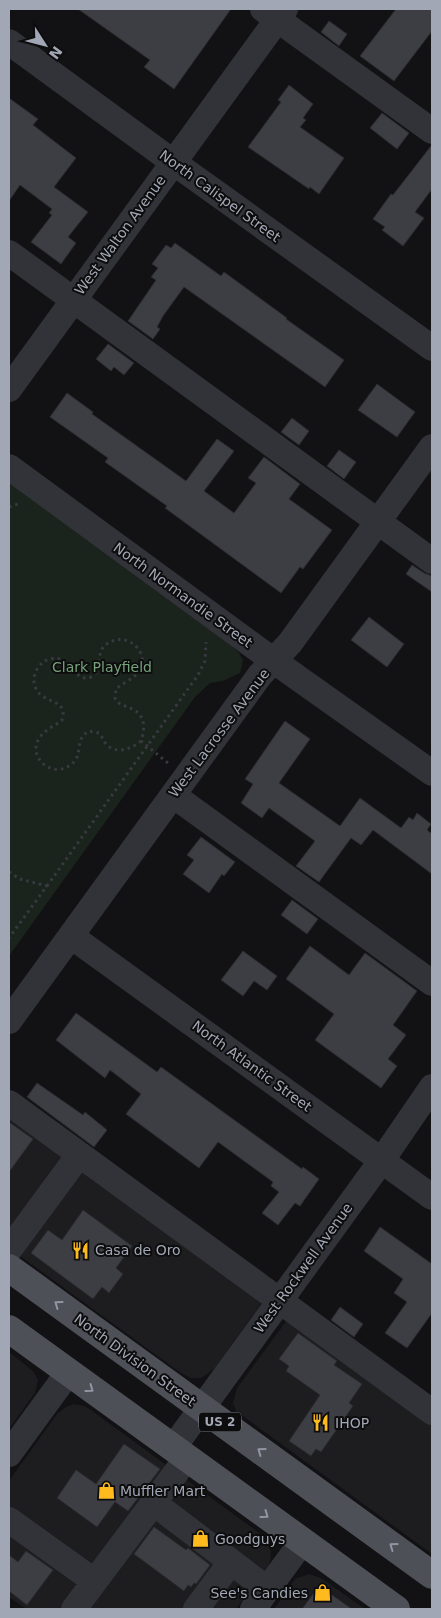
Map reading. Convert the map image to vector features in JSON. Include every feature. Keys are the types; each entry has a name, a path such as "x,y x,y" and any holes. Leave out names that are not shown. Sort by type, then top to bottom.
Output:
{"main road":[{"name":"North Division Street","path":"9,1268 432,1575"},
{"path":"9,1329 396,1609"}],"street":[{"path":"275,12 432,131"},
{"name":"West Walton Avenue","path":"9,389 174,162 275,12"},
{"name":"North Calispel Street","path":"9,42 432,348"},
{"path":"9,253 432,561"},
{"name":"West Lacrosse Avenue","path":"9,1021 260,675 290,643 432,447"},
{"name":"North Normandie Street","path":"9,467 432,773"},
{"path":"180,786 432,983"},
{"name":"North Atlantic Street","path":"72,936 432,1197"},
{"name":"West Rockwell Avenue","path":"74,1609 180,1453 202,1408 382,1160 432,1087"},
{"path":"9,1103 432,1412"},
{"path":"9,1250 79,1154"},
{"path":"9,1454 68,1373"},
{"path":"163,1510 231,1562 260,1599 302,1542"},
{"path":"9,1520 94,1582"},
{"path":"196,1609 231,1562"}],"path":[{"path":"9,938 198,674 205,661 206,635"},
{"path":"117,639 127,640 134,645 143,659 142,667 132,680 116,689 115,698 121,706 134,710 143,720 144,730 141,741 133,748 113,749 106,744 99,733 89,730 83,734 77,758 69,766 60,770 50,768 42,763 36,756 35,747 40,737 62,720 64,714 60,705 44,699 36,690 35,673 39,666 47,659 61,659 70,664 78,675 90,678 96,673 99,667 101,650 108,643 117,639"},
{"path":"141,741 180,786"},
{"path":"9,872 20,879 47,886"}],"shaded area":[{"path":"9,1109 261,1301 215,1368 201,1378 191,1378 181,1373 9,1248"},
{"path":"287,1320 432,1419 432,1554 236,1411 233,1403 237,1388"},
{"path":"9,1352 33,1371 38,1380 35,1393 9,1429"},
{"path":"74,1404 91,1410 262,1535 270,1543 271,1557 269,1565 236,1609 26,1609 9,1597 9,1481 57,1414"},
{"path":"309,1574 321,1578 365,1609 274,1609 295,1579"}],"green space":[{"name":"Clark Playfield","path":"9,482 232,646 243,660 240,673 223,681 210,683 195,697 9,956"}],"building":[{"path":"78,9 231,9 174,89 144,67 150,60"},
{"path":"396,9 432,9 432,31 394,81 360,56"},
{"path":"329,21 347,34 339,46 321,32"},
{"path":"289,85 313,104 303,118 306,120 300,127 344,158 319,194 248,147 281,102 278,100"},
{"path":"9,98 38,119 33,125 76,158 54,187 88,212 68,237 76,243 61,264 31,242 52,215 49,213 52,209 20,185 9,201"},
{"path":"382,113 409,133 397,149 370,128"},
{"path":"431,146 432,189 415,212 424,218 403,246 382,230 385,227 373,219"},
{"path":"175,243 221,276 224,272 344,360 325,387 184,287 163,316 157,327 160,329 153,339 128,321 156,280 151,277 158,268 152,264 166,245 171,248"},
{"path":"108,344 134,363 124,375 114,367 111,371 96,359"},
{"path":"377,384 415,412 397,437 358,410"},
{"path":"67,393 93,412 92,414 186,481 217,439 234,451 204,491 234,513 256,483 248,478 264,457 300,484 289,499 332,530 303,569 300,567 281,593 165,508 167,506 105,462 108,458 50,417"},
{"path":"292,418 309,431 299,445 281,432"},
{"path":"339,450 356,462 344,479 327,466"},
{"path":"412,565 432,576 432,592 406,574"},
{"path":"369,617 404,644 387,667 351,640"},
{"path":"285,721 310,739 279,783 340,826 360,798 401,828 409,817 413,820 417,813 431,824 427,830 432,834 432,874 373,830 361,845 351,838 319,882 296,866 315,841 269,808 262,818 241,803 253,784 245,779"},
{"path":"201,837 235,862 224,876 222,874 209,893 183,874 194,860 187,855"},
{"path":"292,900 318,919 307,934 281,915"},
{"path":"310,946 349,975 365,953 417,991 393,1025 406,1035 388,1059 397,1066 381,1088 315,1040 334,1014 286,979"},
{"path":"243,951 277,976 267,990 254,981 243,996 221,980"},
{"path":"76,1013 157,1072 161,1067 302,1169 303,1167 319,1179 300,1206 295,1203 278,1225 262,1213 279,1192 271,1186 273,1182 218,1142 199,1168 126,1114 141,1094 110,1070 105,1078 56,1040"},
{"path":"37,1083 83,1115 85,1112 107,1130 94,1147 27,1097"},
{"path":"9,1122 33,1139 9,1172"},
{"name":"Casa de Oro","path":"83,1210 132,1246 116,1268 123,1274 109,1293 102,1287 93,1299 31,1253 48,1230 62,1240"},
{"path":"380,1227 432,1264 432,1313 407,1348 385,1333 407,1302 394,1293 403,1279 364,1251"},
{"path":"340,1307 363,1324 354,1337 331,1320"},
{"path":"298,1333 337,1361 334,1365 362,1384 349,1403 353,1406 321,1452 316,1449 311,1456 289,1441 320,1395 286,1371 289,1366 279,1359"},
{"name":"Muffler Mart","path":"124,1444 160,1469 128,1511 115,1502 97,1527 57,1498 76,1470 96,1484"},
{"path":"154,1527 186,1550 188,1548 210,1565 196,1584 194,1583 191,1587 188,1585 184,1591 134,1554"},
{"path":"26,1551 53,1570 27,1605 9,1591 9,1555 18,1562"},
{"name":"See's Candies","path":"319,1586 352,1609 302,1609"}],"place":[{"name":"Casa de Oro","path":"81,1250"},
{"name":"IHOP","path":"321,1423"},
{"name":"Muffler Mart","path":"106,1491"},
{"name":"Goodguys","path":"201,1539"},
{"name":"See's Candies","path":"322,1593"}]}
